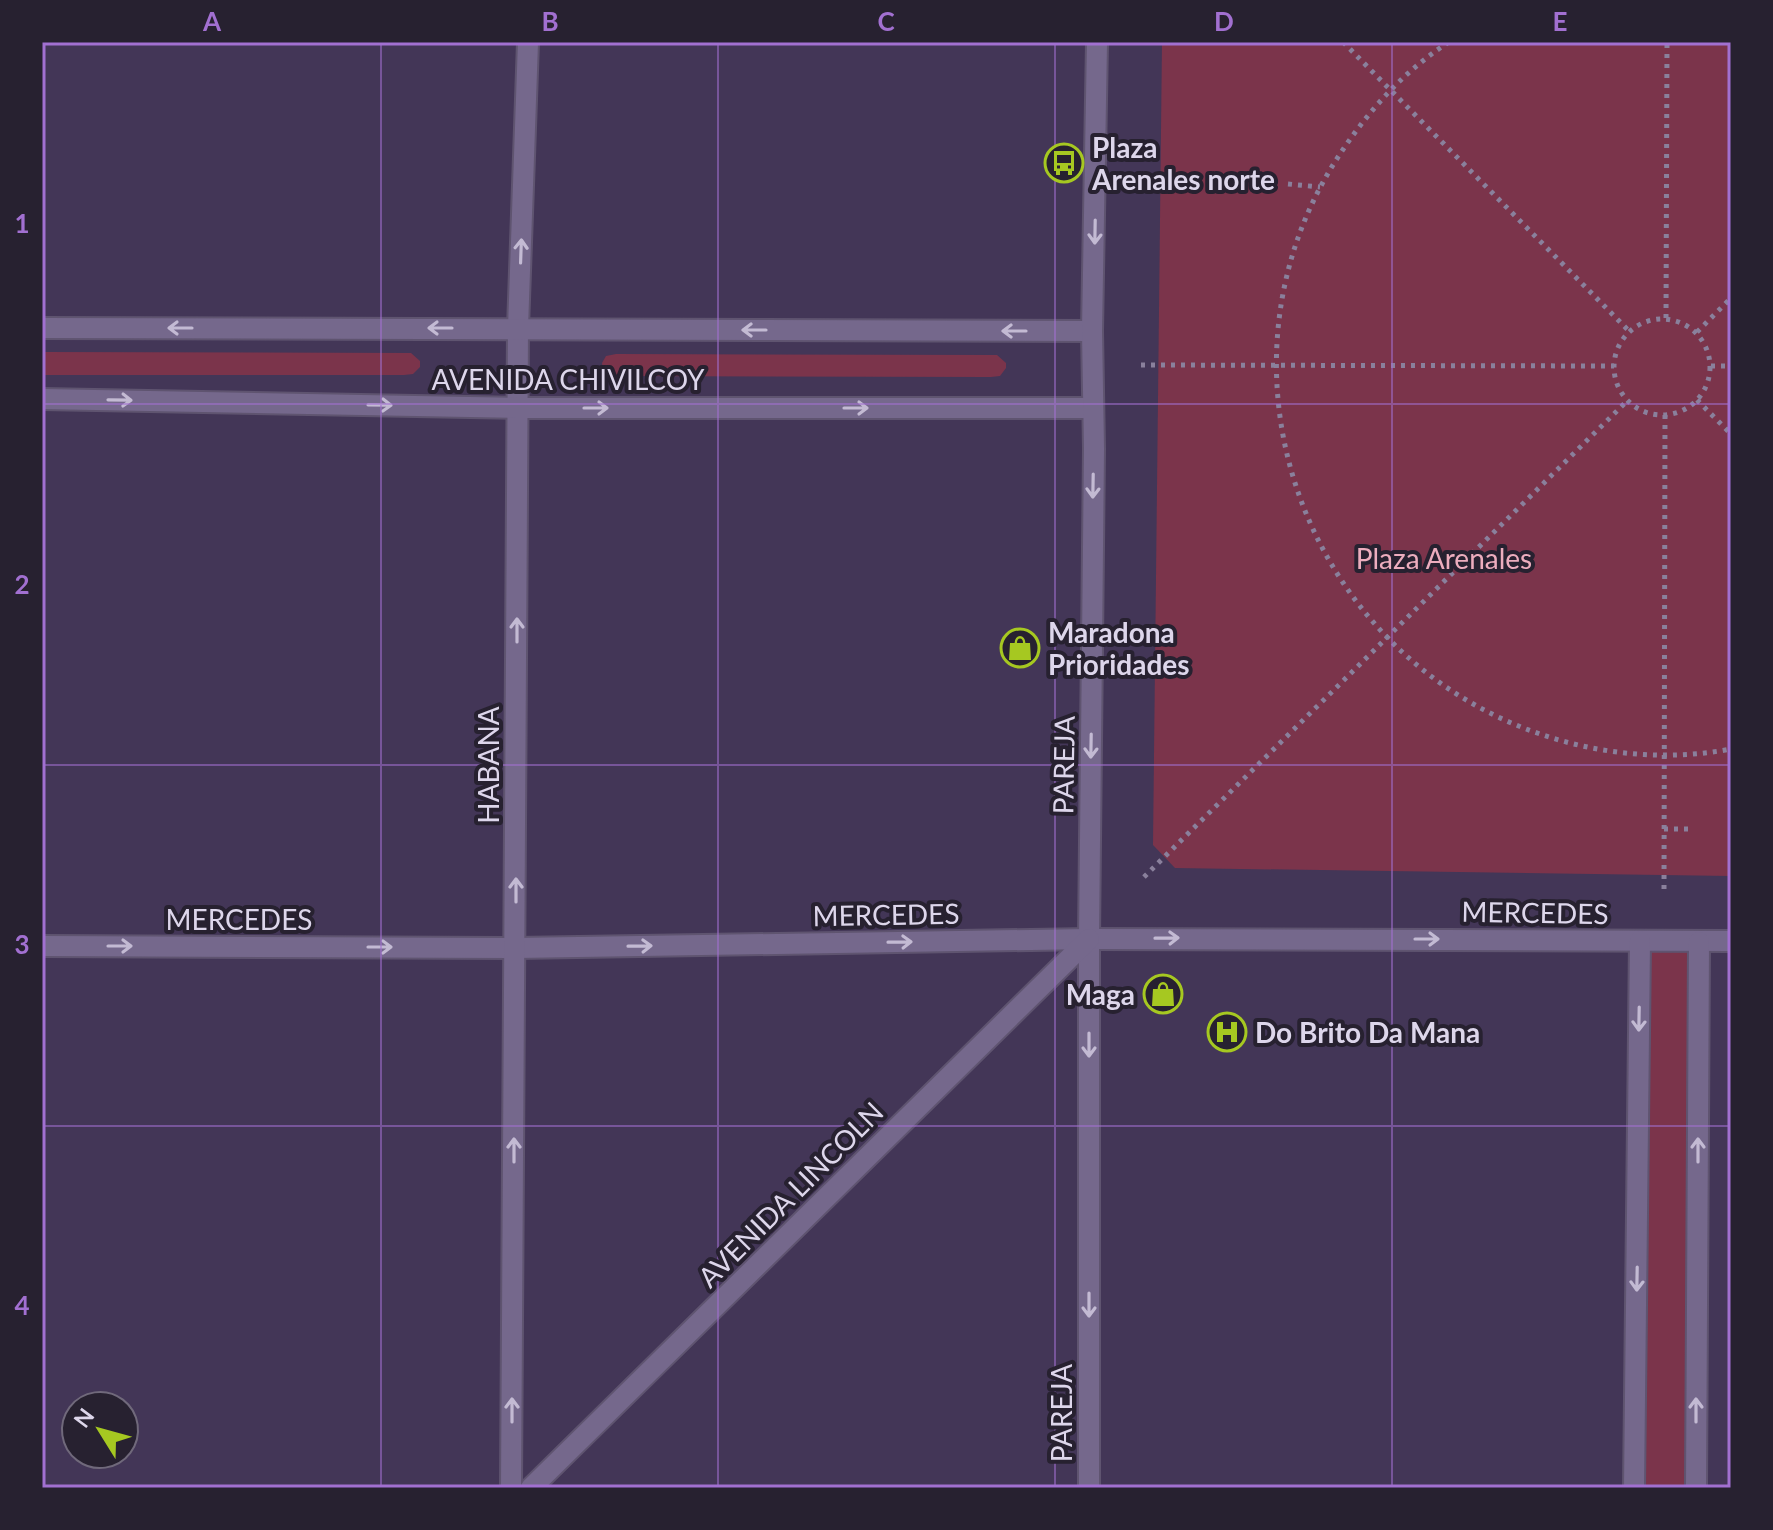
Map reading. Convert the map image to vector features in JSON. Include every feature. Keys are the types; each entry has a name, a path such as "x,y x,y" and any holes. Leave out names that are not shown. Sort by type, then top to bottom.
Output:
{"street":[{"name":"HABANA","path":"511,1488 518,328 528,42"},
{"name":"PAREJA","path":"1089,1488 1092,331 1097,42"},
{"name":"AVENIDA CHIVILCOY","path":"42,328 1092,331"},
{"name":"AVENIDA CHIVILCOY","path":"42,399 518,408 1093,408"},
{"name":"MERCEDES","path":"42,946 516,948 1089,939 1731,941"},
{"name":"AVENIDA LINCOLN","path":"531,1488 1089,939"},
{"path":"1634,1488 1640,941"},
{"path":"1696,1488 1699,942"}],"path":[{"path":"1343,42 1629,331"},
{"path":"1449,42 1428,55 1390,90 1357,128 1305,216 1290,264 1279,314 1276,364 1279,415 1288,464 1304,512 1326,558 1353,600 1386,638 1424,673 1467,702 1513,725 1562,742 1612,752 1664,756 1731,749"},
{"path":"1666,318 1667,42"},
{"path":"1288,184 1320,187"},
{"path":"1697,332 1731,298"},
{"path":"1666,318 1677,320 1697,332 1709,353 1711,366 1705,390 1688,408 1665,415 1639,409 1627,401 1620,390 1614,366 1616,353 1629,331 1653,319 1666,318"},
{"path":"1141,365 1614,366"},
{"path":"1711,366 1731,366"},
{"path":"1697,400 1731,434"},
{"path":"1144,877 1627,401"},
{"path":"1664,889 1665,415"},
{"path":"1664,829 1688,829"}],"green space":[{"name":"Plaza Arenales","path":"1162,42 1731,42 1731,876 1175,868 1153,845"},
{"path":"42,352 411,353 420,361 420,367 413,374 404,375 42,375"},
{"path":"997,355 1006,363 1006,368 1000,376 991,377 612,376 603,371 602,363 606,356"},
{"path":"1640,941 1699,942 1696,1488 1634,1488"}],"place":[{"name":"Plaza Arenales norte","path":"1064,163"},
{"name":"Maradona Prioridades","path":"1020,648"},
{"name":"Maga","path":"1163,994"},
{"name":"Do Brito Da Mana","path":"1227,1032"}]}
